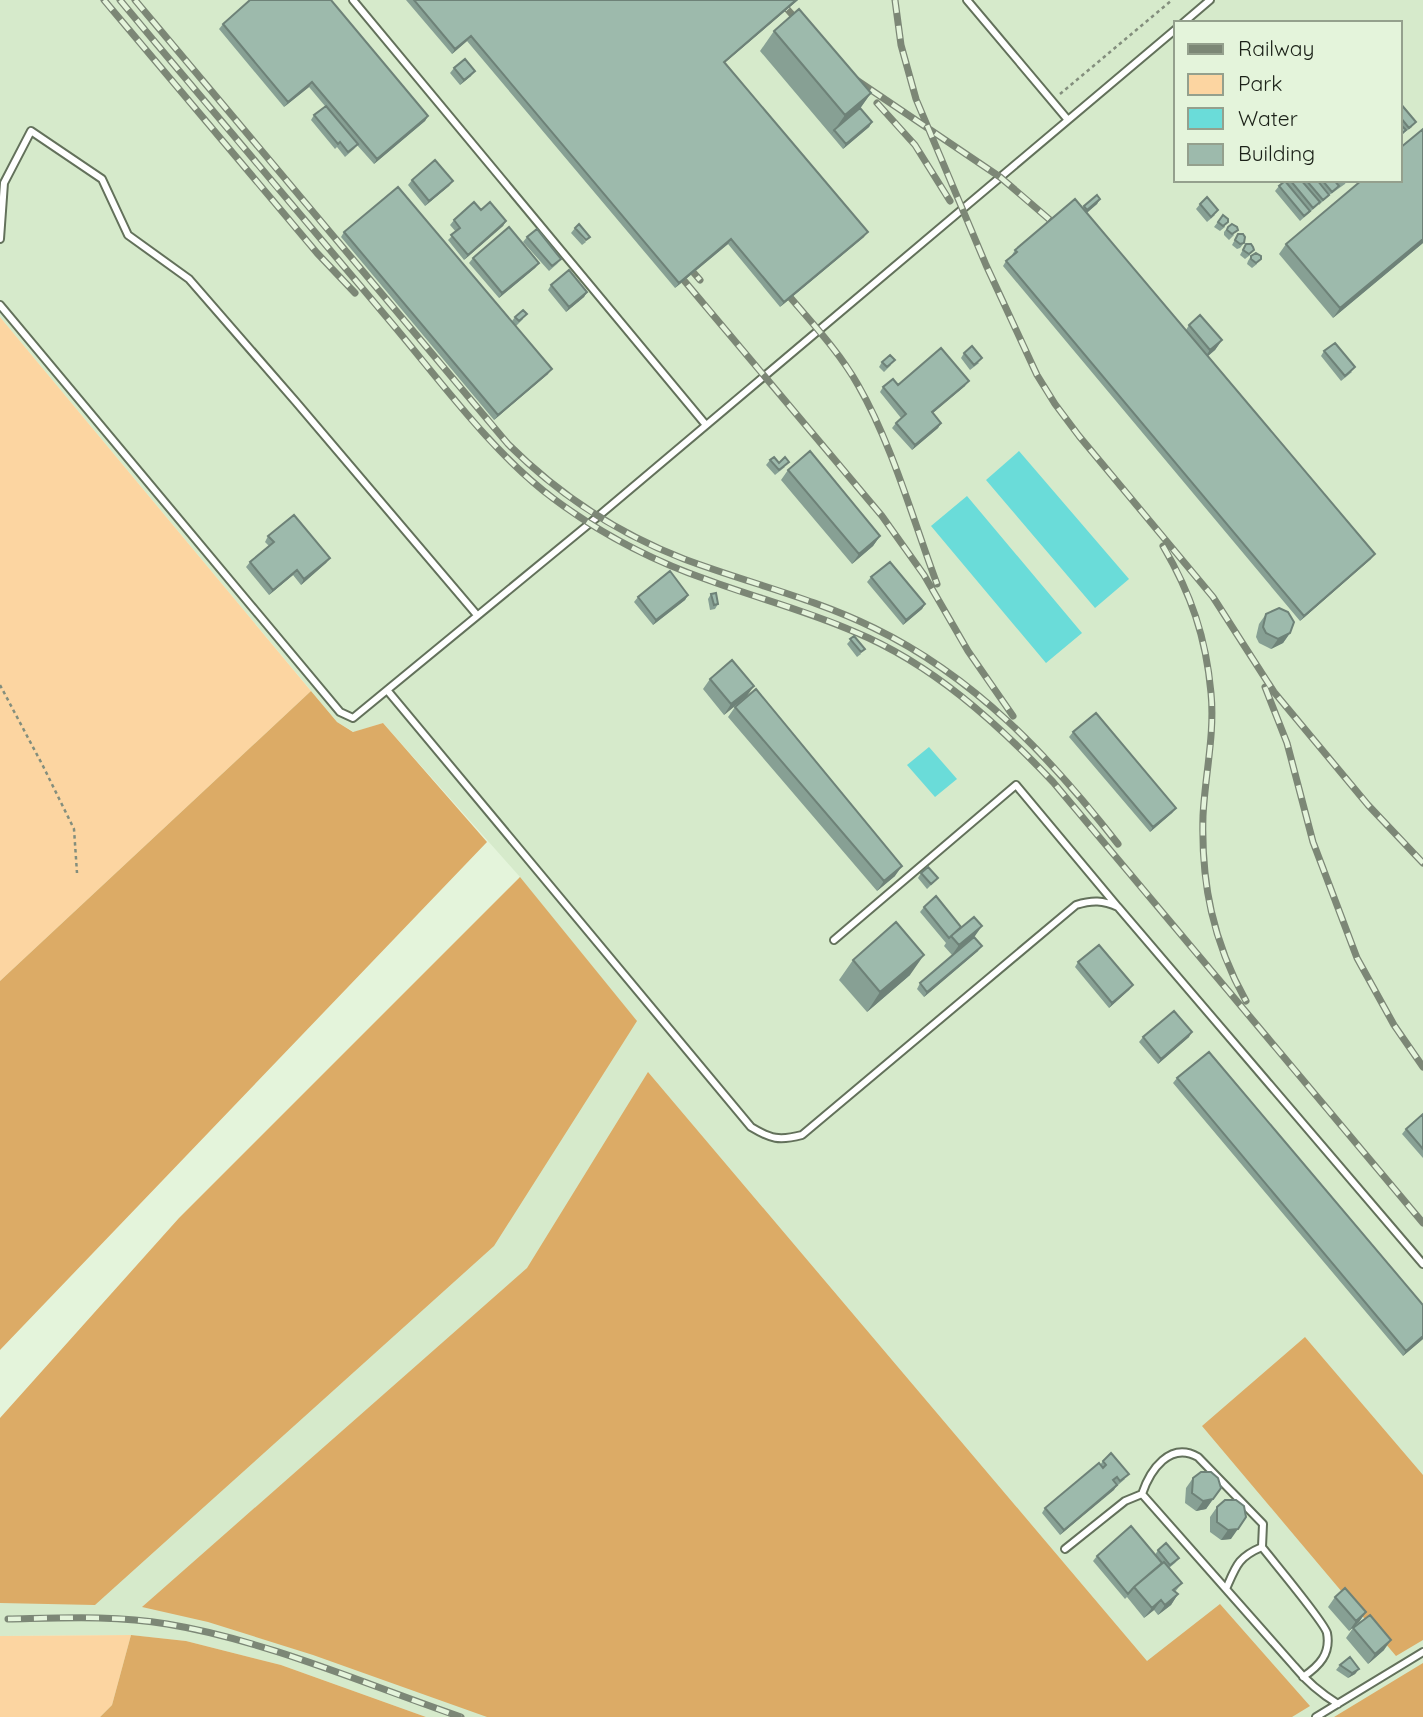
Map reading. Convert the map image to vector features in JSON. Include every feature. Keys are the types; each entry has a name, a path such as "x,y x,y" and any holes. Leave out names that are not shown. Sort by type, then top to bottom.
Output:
{"lane":[{"path":"352,0 706,425"},
{"path":"967,0 1068,120"},
{"path":"1185,21 1210,0"},
{"path":"0,305 340,712 354,718 1174,31"},
{"path":"0,239 4,183 31,131 102,179 128,235 189,279 477,615"},
{"path":"387,690 751,1127 767,1137 785,1139 802,1135 1076,905 1105,901 1118,907"},
{"path":"834,940 1016,785 1423,1264"},
{"path":"1065,1549 1125,1501 1142,1494 1156,1465 1175,1453 1189,1452 1198,1457 1264,1524 1262,1547 1327,1630 1327,1652 1315,1669 1303,1677"},
{"path":"1142,1494 1314,1689 1338,1704"},
{"path":"1226,1590 1235,1568 1246,1554 1262,1547"},
{"path":"1317,1717 1423,1652"}],"path":[{"path":"1052,101 1172,0"},
{"path":"0,685 74,830 77,873"}],"shaded area":[{"path":"0,0 1423,0 1423,1717 426,1717 281,1665 186,1641 130,1635 0,1636 0,1523 520,877 383,723 354,732 337,722 0,317"},
{"path":"311,691 337,722 353,732 383,723 487,842 0,1350 0,981"},
{"path":"520,877 637,1021 494,1246 95,1605 0,1603 0,1418 179,1218"},
{"path":"648,1072 1147,1661 1220,1604 1310,1706 1292,1717 487,1717 313,1655 208,1622 142,1607 527,1268"},
{"path":"1305,1337 1423,1475 1423,1640 1396,1656 1202,1426"},
{"path":"131,1635 186,1641 281,1665 426,1717 100,1717 112,1705"},
{"path":"1423,1663 1423,1717 1334,1717"}],"green space":[{"path":"0,317 311,691 0,981"},
{"path":"131,1635 112,1705 100,1717 0,1717 0,1636"}],"water":[{"path":"1019,451 1129,579 1095,608 986,480"},
{"path":"967,496 1082,633 1046,663 931,526"},
{"path":"929,747 957,779 935,797 907,765"}],"building":[{"path":"250,0 331,0 428,116 377,159 312,82 288,102 223,24"},
{"path":"414,0 796,0 724,62 868,232 784,302 731,239 679,283 471,36 455,49"},
{"path":"799,9 871,93 845,115 774,31"},
{"path":"465,59 475,71 464,80 454,68"},
{"path":"1402,105 1416,122 1409,128 1402,119"},
{"path":"326,106 358,144 348,152 314,115"},
{"path":"860,108 872,122 846,144 834,130"},
{"path":"1423,129 1423,239 1340,308 1286,244 1360,182 1402,182 1402,146"},
{"path":"435,160 453,181 429,201 412,180"},
{"path":"1286,182 1310,211 1304,216 1279,186"},
{"path":"1292,182 1303,182 1320,202 1313,208"},
{"path":"1308,182 1319,182 1329,195 1323,200"},
{"path":"1324,182 1336,182 1339,186 1332,192"},
{"path":"398,187 552,369 498,415 344,232"},
{"path":"1097,195 1100,199 1087,210 1084,206"},
{"path":"1207,197 1218,210 1211,217 1200,204"},
{"path":"1075,199 1375,554 1304,616 1006,261 1017,252 1015,250"},
{"path":"474,202 481,210 490,202 506,221 468,255 451,235 460,228 454,220"},
{"path":"1223,215 1228,222 1223,226 1218,222"},
{"path":"579,224 590,237 586,240 575,228"},
{"path":"1232,224 1238,230 1232,234 1227,230"},
{"path":"509,227 539,263 502,293 473,258"},
{"path":"537,229 561,259 552,266 527,237"},
{"path":"1238,234 1245,237 1244,243 1240,244 1235,240"},
{"path":"1246,244 1251,244 1254,250 1249,254 1243,250"},
{"path":"1256,253 1261,259 1256,263 1251,256"},
{"path":"569,270 587,292 569,307 551,285"},
{"path":"523,310 527,314 519,321 515,317"},
{"path":"1200,315 1222,340 1210,350 1189,325"},
{"path":"1335,343 1355,367 1345,376 1324,351"},
{"path":"972,346 982,358 974,365 964,353"},
{"path":"941,348 969,381 932,412 941,423 915,445 896,423 906,414 883,387 893,379 898,385"},
{"path":"890,355 895,360 887,367 882,362"},
{"path":"810,451 880,536 859,554 788,470"},
{"path":"774,457 779,463 785,457 789,462 779,470 770,460"},
{"path":"294,515 330,558 304,579 297,570 273,590 250,562 274,542 268,536"},
{"path":"890,562 925,604 906,620 871,577"},
{"path":"670,571 688,595 656,620 638,597"},
{"path":"716,593 718,604 714,605 711,594"},
{"path":"1279,608 1288,612 1294,622 1290,633 1278,639 1266,633 1263,627 1266,614"},
{"path":"854,636 865,649 861,652 850,639"},
{"path":"732,660 754,686 731,704 710,679"},
{"path":"756,689 902,866 884,881 735,707"},
{"path":"1096,713 1176,808 1153,827 1073,732"},
{"path":"928,867 938,878 931,884 921,873"},
{"path":"936,896 961,927 949,938 924,907"},
{"path":"974,917 982,926 959,945 951,936"},
{"path":"896,922 924,955 880,992 853,960"},
{"path":"974,937 982,946 927,992 920,983"},
{"path":"1099,945 1133,985 1112,1003 1078,962"},
{"path":"1174,1011 1192,1032 1161,1059 1143,1037"},
{"path":"1209,1052 1423,1305 1423,1336 1406,1351 1177,1078"},
{"path":"1423,1114 1423,1149 1406,1129"},
{"path":"1111,1453 1129,1474 1120,1481 1117,1477 1113,1480 1117,1485 1064,1530 1045,1508 1099,1463 1103,1468 1106,1465 1103,1461"},
{"path":"1201,1472 1211,1472 1218,1478 1221,1488 1213,1499 1203,1501 1192,1493 1193,1478"},
{"path":"1225,1500 1236,1500 1244,1506 1246,1517 1238,1529 1228,1530 1217,1522 1217,1507"},
{"path":"1131,1526 1162,1563 1128,1594 1097,1556"},
{"path":"1166,1543 1179,1558 1170,1565 1158,1550"},
{"path":"1164,1562 1182,1583 1173,1590 1178,1594 1165,1605 1161,1600 1152,1608 1134,1587"},
{"path":"1345,1588 1366,1612 1356,1621 1335,1597"},
{"path":"1370,1615 1391,1640 1375,1654 1353,1628"},
{"path":"1350,1657 1359,1669 1352,1673 1340,1665"}],"railway":[{"path":"104,0 317,253 355,293"},
{"path":"120,0 467,415 531,481 590,524 647,555 708,580 837,624 883,645 910,660 961,696 1009,738 1053,782 1423,1223"},
{"path":"135,0 508,444 527,463 590,511 659,549 851,617 911,648 978,695 1038,750 1118,844"},
{"path":"779,0 806,30"},
{"path":"895,0 901,45 916,99 986,265 1037,375 1079,436 1213,597 1274,692 1368,805 1423,863"},
{"path":"849,75 1000,177 1064,232"},
{"path":"877,103 915,145 950,201"},
{"path":"680,257 700,280"},
{"path":"671,265 882,516 924,575 968,651 1013,716"},
{"path":"779,284 841,358 858,385 892,457 937,584"},
{"path":"1163,546 1182,581 1196,616 1209,673 1212,708 1203,816 1204,865 1217,934 1246,1001"},
{"path":"1265,687 1287,743 1313,842 1357,958 1394,1025 1423,1067"},
{"path":"8,1619 128,1619 204,1631 316,1664 461,1717"}]}
